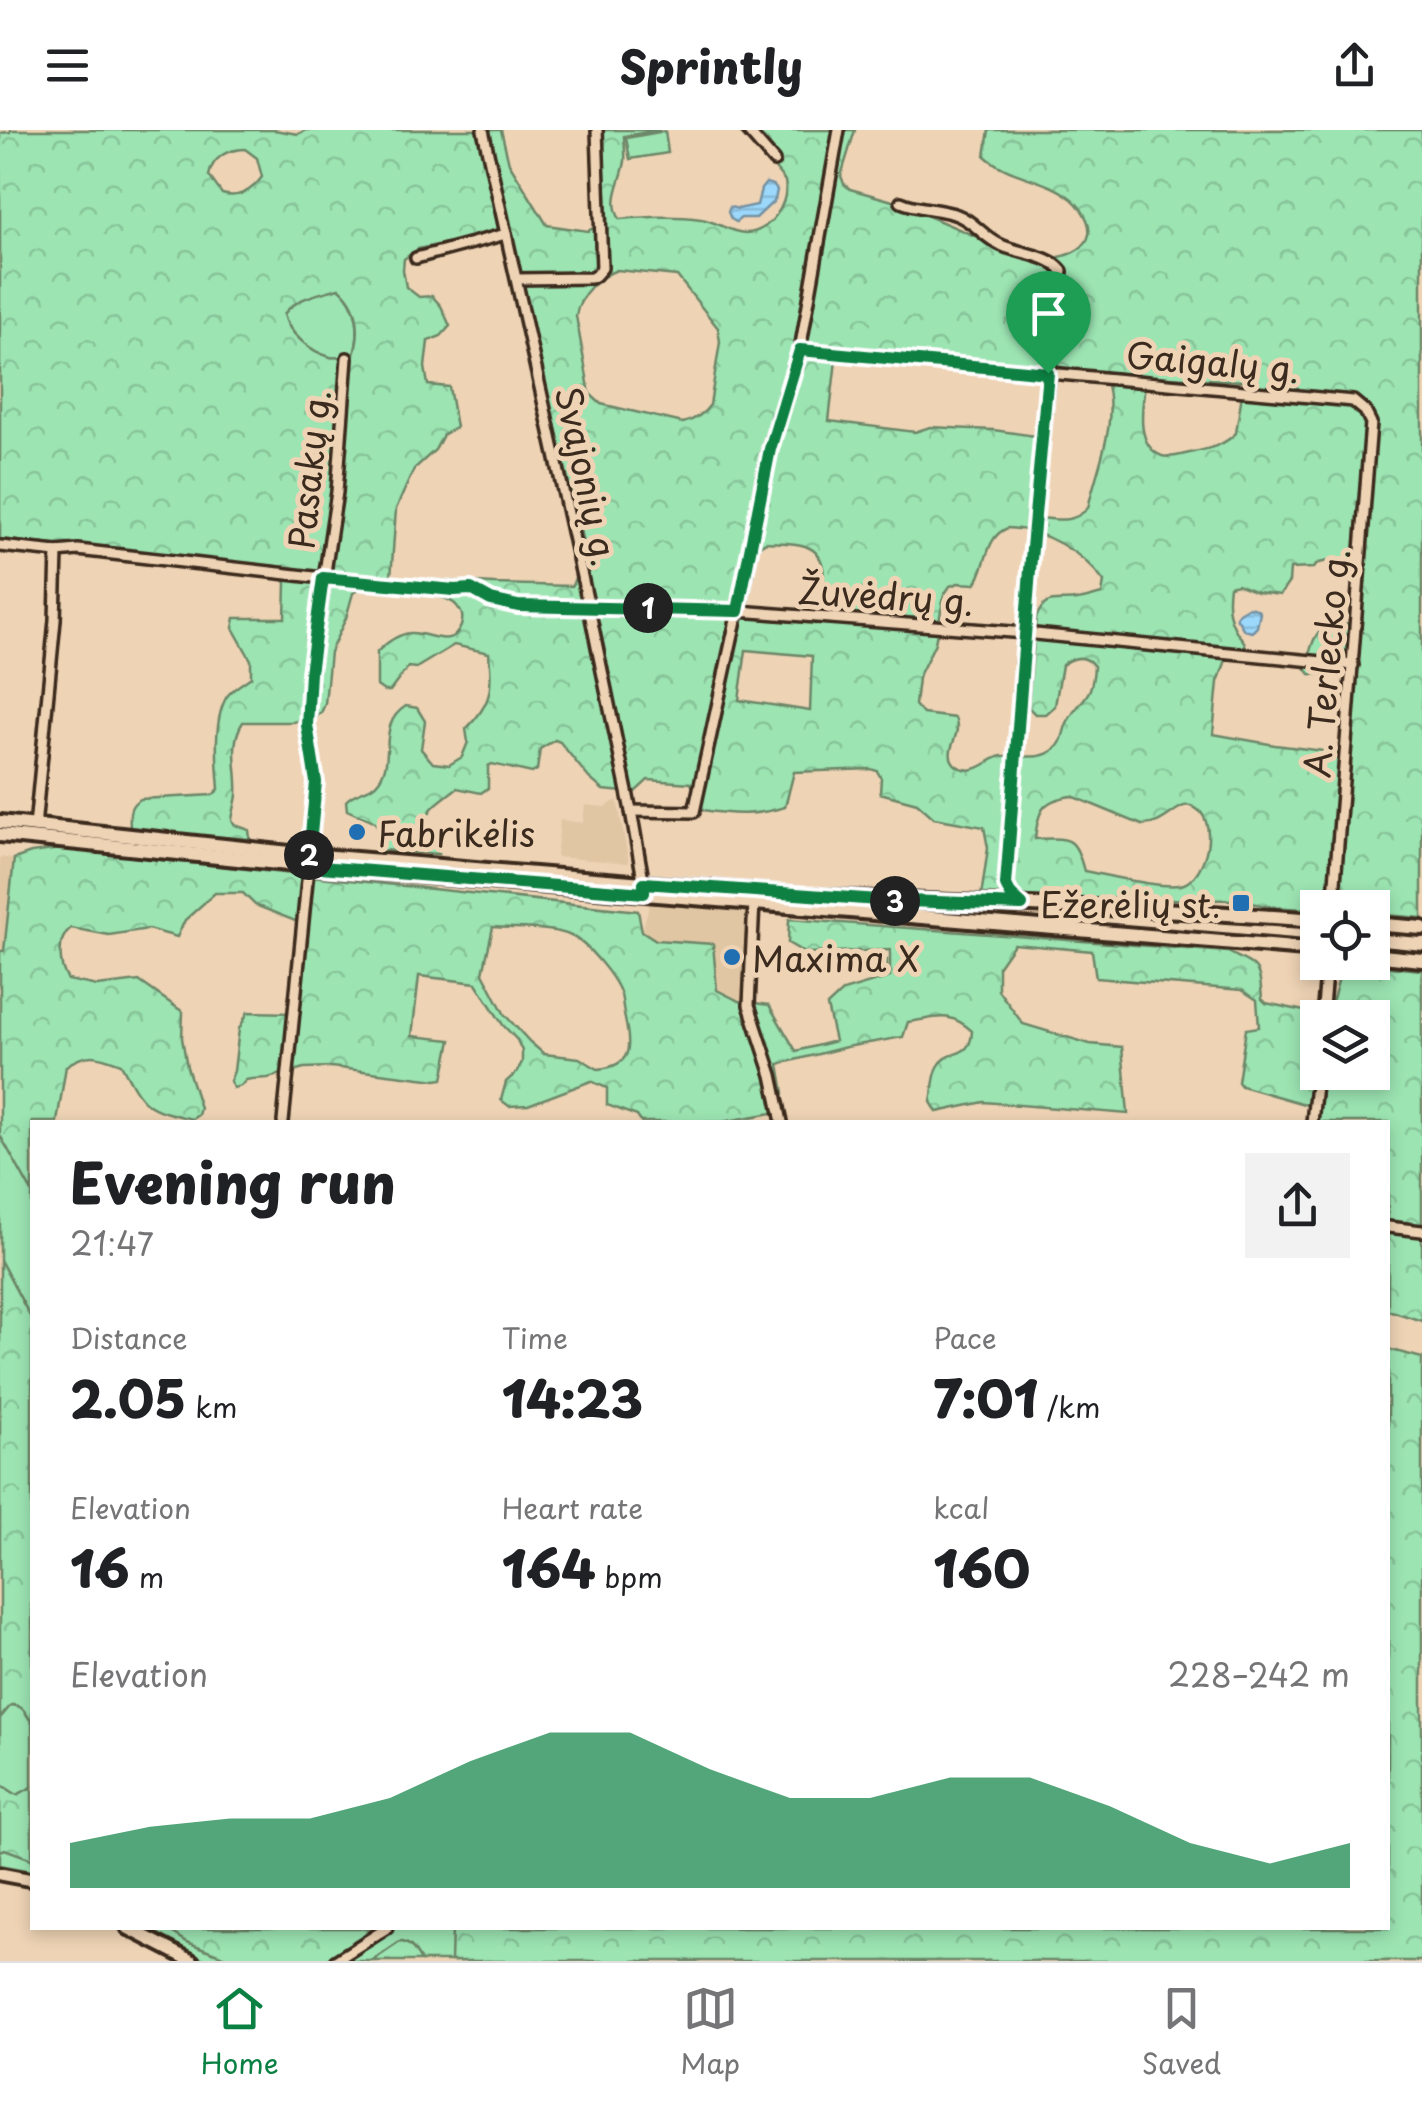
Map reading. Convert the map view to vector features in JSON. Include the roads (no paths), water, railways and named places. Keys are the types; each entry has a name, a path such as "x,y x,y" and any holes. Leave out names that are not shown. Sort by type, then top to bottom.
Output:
{"main road":[{"path":"0,822 309,860"},
{"path":"0,835 644,888 1300,919"},
{"path":"644,888 754,902 1300,948"},
{"path":"1390,925 1422,928"},
{"path":"1390,957 1422,960"},
{"path":"0,1874 30,1880"},
{"path":"132,1930 192,1961"}],"street":[{"name":"Svajonių g.","path":"483,130 589,608 632,811 644,888"},
{"path":"517,279 590,278 602,268 597,130"},
{"path":"748,130 774,161"},
{"path":"632,811 694,812 770,449 800,350 839,130"},
{"path":"901,202 962,217 988,240 1054,263 1062,272 1048,373 1030,570 1006,885 987,903"},
{"path":"416,258 506,234"},
{"name":"Gaigalų g.","path":"800,350 1353,401 1371,423"},
{"name":"Pasakų g.","path":"283,1120 316,782 307,725 310,673 338,492 348,358"},
{"name":"A. Terlecko g.","path":"1334,890 1371,423"},
{"name":"Žuvėdrų g.","path":"0,546 57,552 78,550 323,578 471,589 491,600 518,606 738,611 1025,633 1353,665"},
{"path":"35,827 56,620 57,552"},
{"path":"1006,885 1022,905"},
{"path":"754,902 749,1005 772,1075 782,1120"},
{"path":"1312,1120 1315,1090"},
{"path":"1390,1227 1422,1231"},
{"path":"335,1961 383,1930"}],"water":[{"path":"766,183 777,190 775,200 756,218 736,222 731,219 730,207 757,205"},
{"path":"1249,607 1260,613 1252,632 1244,630 1236,617"}],"place":[{"name":"Fabrikėlis","path":"357,832"},
{"name":"Ežerėlių st.","path":"1241,903"},
{"name":"Maxima X","path":"732,957"}]}
